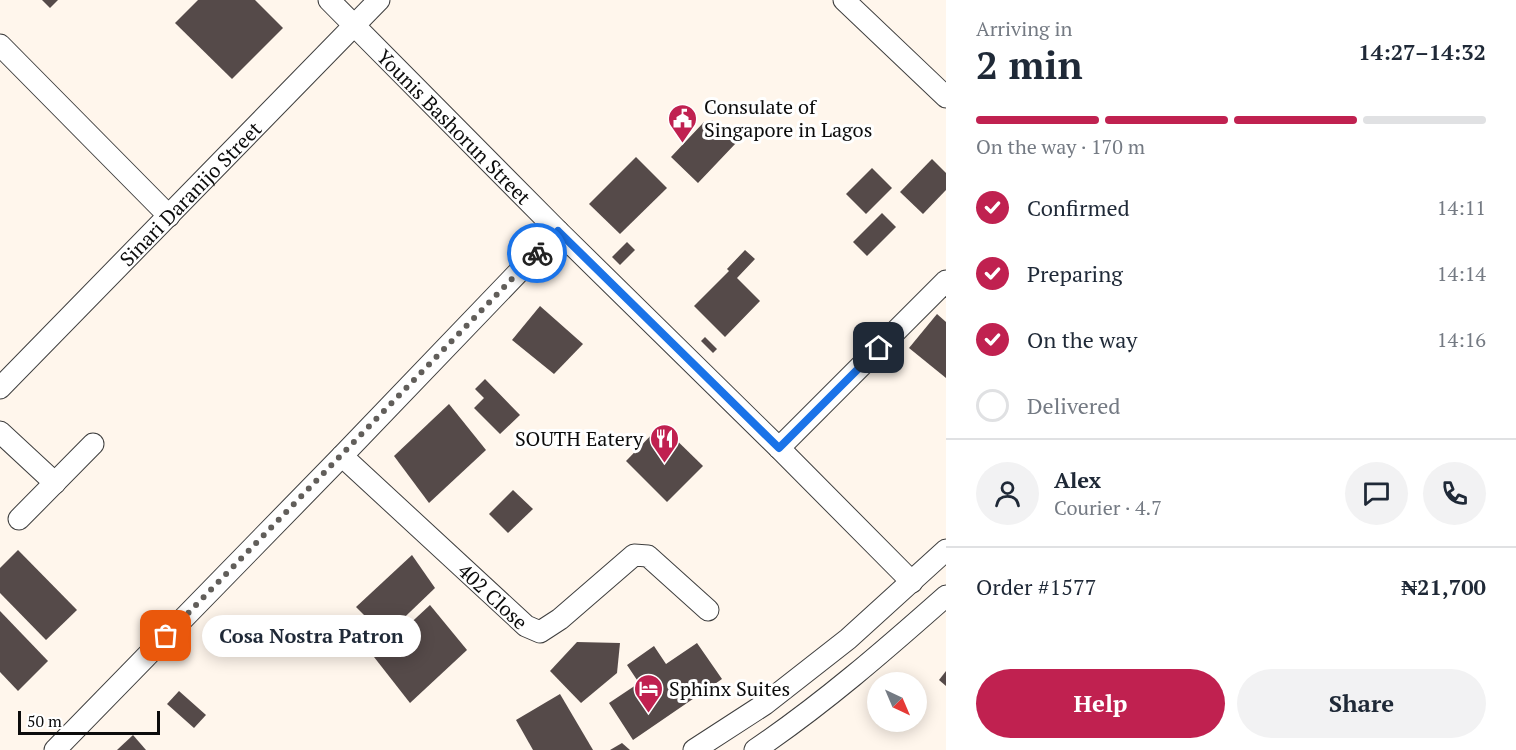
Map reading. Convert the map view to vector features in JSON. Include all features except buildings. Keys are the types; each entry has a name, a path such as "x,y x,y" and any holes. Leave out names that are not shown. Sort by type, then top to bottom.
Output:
{"street":[{"name":"Younis Bashorun Street","path":"329,0 912,582"},
{"name":"Sinari Daranijo Street","path":"0,388 379,0"},
{"path":"844,0 946,97"},
{"path":"0,45 169,216"},
{"path":"55,750 558,231"},
{"path":"779,448 946,281"},
{"path":"0,432 54,483"},
{"path":"19,519 93,444"},
{"name":"402 Close","path":"342,456 526,627 540,632 560,619 634,555 648,556 708,610"},
{"path":"694,750 765,704 848,639 946,550"},
{"path":"755,750 783,731 872,661 946,596"}],"way so far":[{"path":"166,636 537,253"}],"place":[{"name":"Consulate of Singapore in Lagos","path":"683,144"},
{"name":"SOUTH Eatery","path":"664,464"},
{"name":"Cosa Nostra Patron","path":"166,636"},
{"name":"Sphinx Suites","path":"648,714"}],"route":[{"path":"537,253 558,231 779,448 879,348"}]}
